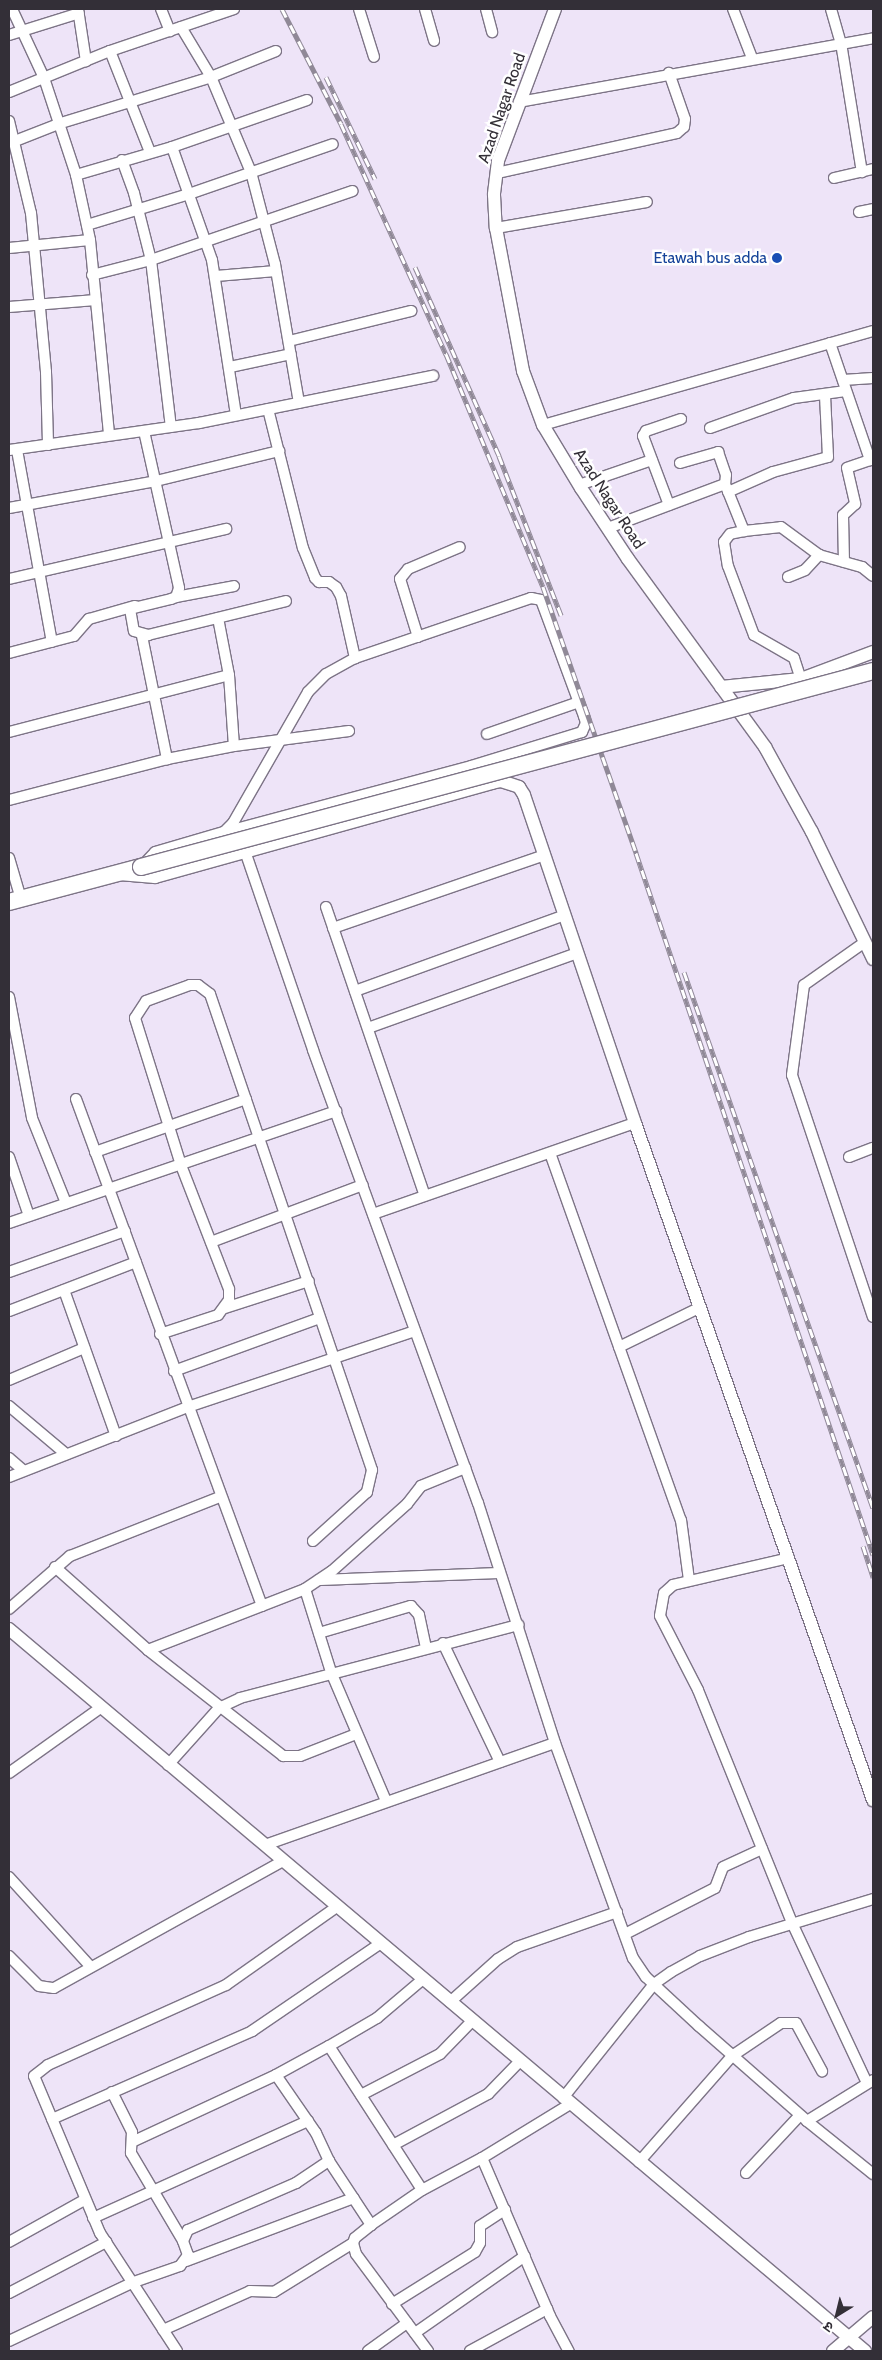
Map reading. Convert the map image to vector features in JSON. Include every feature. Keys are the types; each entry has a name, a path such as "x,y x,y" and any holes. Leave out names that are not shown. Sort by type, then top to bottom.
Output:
{"main road":[{"path":"15,901 873,671"}],"street":[{"path":"12,9 44,78 61,123 76,175 90,240 109,435"},
{"path":"161,9 170,31"},
{"path":"9,92 110,52 234,9"},
{"path":"360,9 374,57"},
{"path":"425,9 434,41"},
{"path":"486,9 492,32"},
{"name":"Azad Nagar Road","path":"555,9 519,102 497,173 494,195 496,228 523,371 543,425 608,528 765,747 873,959"},
{"path":"733,9 752,58"},
{"path":"831,9 841,43 862,172"},
{"path":"9,35 78,11 86,61"},
{"path":"181,27 211,77 233,125 251,172 276,271 299,403"},
{"path":"519,102 669,73 873,38"},
{"path":"15,141 61,123 132,103 211,77 276,50"},
{"path":"110,52 150,152"},
{"path":"497,173 677,133 685,119 669,73"},
{"path":"76,175 172,146 307,100"},
{"path":"9,121 15,141 35,246 48,445"},
{"path":"87,225 189,194 333,144"},
{"path":"172,146 207,240 216,276 236,415"},
{"path":"122,160 151,260 171,427"},
{"path":"834,178 873,169"},
{"path":"92,275 151,260 353,192"},
{"path":"496,228 647,202"},
{"path":"859,212 873,209"},
{"path":"9,248 90,240"},
{"path":"216,276 276,271"},
{"path":"9,307 96,300"},
{"path":"289,341 411,311"},
{"path":"543,425 873,331"},
{"path":"830,343 870,460 846,468 856,504 842,516 844,562"},
{"path":"230,367 291,354"},
{"path":"52,642 28,505 13,450 109,435 144,432 433,376"},
{"path":"843,380 873,378"},
{"path":"710,428 794,398 825,396 846,391"},
{"path":"608,528 669,505 773,472 828,457 825,396"},
{"path":"268,409 302,548 315,578 319,582 329,582 336,587 341,596 355,658"},
{"path":"669,505 644,433 681,419"},
{"path":"144,432 179,588 176,597"},
{"path":"9,508 156,481 279,451"},
{"path":"680,463 718,452 726,475 726,488 744,531"},
{"path":"580,484 652,460"},
{"path":"801,679 794,658 754,635 728,566 724,542 730,534 780,527 819,555 862,567 873,576"},
{"path":"9,579 40,573 168,540 226,529"},
{"path":"418,637 400,579 408,569 460,547"},
{"path":"788,577 805,570 819,555"},
{"path":"9,653 79,633 89,619 135,606 234,586"},
{"path":"141,867 155,852 578,735 586,729 586,723 538,598 355,658 326,674 316,684 233,823 224,832"},
{"path":"142,636 286,601"},
{"path":"135,606 130,614 134,631 142,636 155,693 166,759"},
{"path":"218,618 229,675 234,746"},
{"path":"721,687 801,679 873,652"},
{"path":"9,732 229,675"},
{"path":"488,734 579,702"},
{"path":"9,800 166,759 234,746 280,742 349,731"},
{"path":"117,873 150,878 501,781 518,787 524,795 635,1123 873,1800"},
{"path":"245,851 336,1111 465,1468 519,1625 556,1742 625,1934 640,1970 732,2056 803,2118 873,2174"},
{"path":"333,928 545,856"},
{"path":"9,858 15,901"},
{"path":"326,907 426,1196"},
{"path":"355,991 565,915"},
{"path":"865,942 804,985 792,1075 873,1317"},
{"path":"368,1028 578,953"},
{"path":"225,1308 229,1289 181,1165 135,1018 146,1001 190,985 198,985 210,994 309,1280 332,1360 370,1460 372,1482 358,1502 313,1541"},
{"path":"9,997 32,1118 66,1203"},
{"path":"9,1045 19,1042"},
{"path":"76,1099 125,1231 160,1334 262,1606"},
{"path":"95,1152 246,1099"},
{"path":"9,1223 259,1139 336,1111"},
{"path":"373,1214 635,1123"},
{"path":"849,1157 873,1148"},
{"path":"550,1153 681,1520 689,1580"},
{"path":"9,1157 29,1216"},
{"path":"211,1242 363,1185"},
{"path":"9,1272 125,1231"},
{"path":"9,1311 136,1262"},
{"path":"160,1334 209,1319 225,1308 309,1280"},
{"path":"64,1290 116,1436"},
{"path":"619,1348 701,1307"},
{"path":"174,1371 320,1318"},
{"path":"9,1477 188,1407 332,1360 415,1330"},
{"path":"9,1380 84,1348"},
{"path":"9,1406 66,1454"},
{"path":"9,1458 23,1470"},
{"path":"148,1650 305,1589 319,1580 407,1504 421,1486 465,1468"},
{"path":"9,1609 55,1567 85,1549 220,1497"},
{"path":"746,2173 803,2118 870,2081 793,1925 698,1690 660,1616 664,1593 673,1585 789,1558"},
{"path":"55,1567 148,1650 219,1708 283,1756 300,1756 356,1734"},
{"path":"319,1580 500,1572"},
{"path":"305,1589 331,1672 386,1801"},
{"path":"319,1633 411,1606 419,1615 426,1647"},
{"path":"168,1765 219,1708 240,1698 426,1647 519,1625"},
{"path":"9,1629 100,1708 338,1906 865,2351"},
{"path":"443,1643 500,1762"},
{"path":"9,1773 100,1708"},
{"path":"265,1845 556,1742"},
{"path":"625,1934 715,1888 723,1867 762,1850"},
{"path":"9,1956 39,1986 49,1989 232,1892 283,1861"},
{"path":"9,1878 90,1966"},
{"path":"163,2330 250,2291 274,2292 353,2243 371,2225 422,2190 482,2158 567,2101 654,1984 700,1956 749,1937 873,1899"},
{"path":"177,2351 134,2282 106,2242 93,2218 35,2081 36,2071 226,1984 338,1906"},
{"path":"450,2002 498,1959 517,1947 617,1912"},
{"path":"52,2119 252,2032 382,1943"},
{"path":"134,2141 276,2075 329,2046 382,2015 424,1979"},
{"path":"360,2096 440,2054 472,2021"},
{"path":"639,2162 732,2056 789,2021 800,2028 822,2071"},
{"path":"329,2046 422,2190"},
{"path":"393,2146 488,2094 520,2061"},
{"path":"276,2075 308,2121 329,2161 371,2225"},
{"path":"112,2092 134,2141 131,2153 151,2192 183,2241 188,2255 186,2261"},
{"path":"93,2218 308,2121"},
{"path":"482,2158 547,2309 569,2351"},
{"path":"183,2241 188,2230 296,2183 329,2161"},
{"path":"9,2341 134,2282 174,2270 186,2261 354,2198"},
{"path":"9,2242 84,2200"},
{"path":"392,2304 475,2252 480,2243 480,2226 505,2210"},
{"path":"9,2293 106,2242"},
{"path":"353,2243 356,2254 428,2351"},
{"path":"415,2333 525,2256"},
{"path":"470,2351 547,2309"},
{"path":"833,2351 873,2317"},
{"path":"368,2351 407,2324"}],"railway":[{"path":"282,9 341,124 446,354 543,587 636,853 873,1555"},
{"path":"326,77 375,179"},
{"path":"415,267 499,456 561,615"},
{"path":"684,972 873,1508"},
{"path":"863,1546 873,1577"}],"place":[{"name":"Etawah bus adda","path":"777,258"}]}
